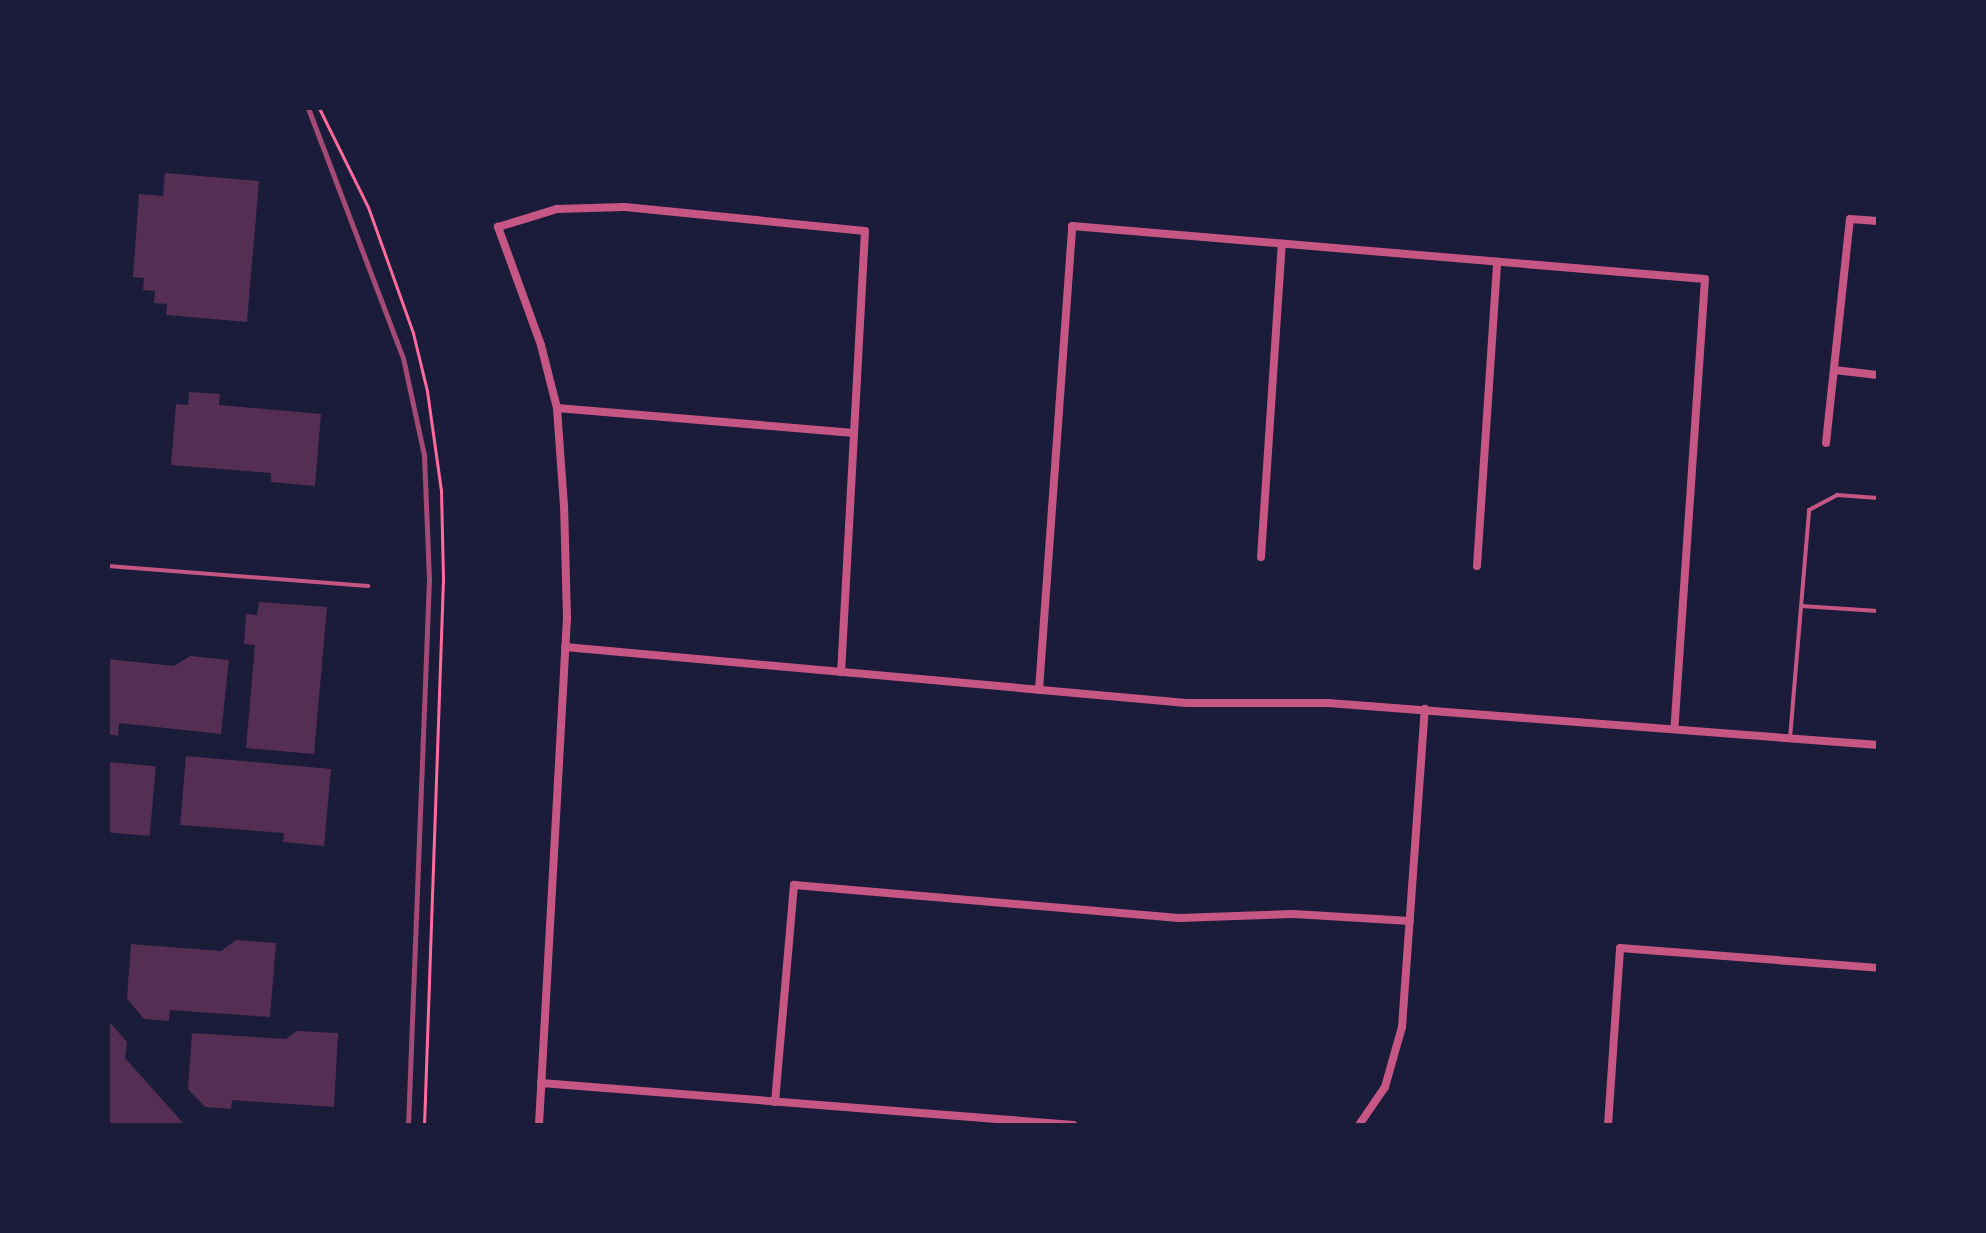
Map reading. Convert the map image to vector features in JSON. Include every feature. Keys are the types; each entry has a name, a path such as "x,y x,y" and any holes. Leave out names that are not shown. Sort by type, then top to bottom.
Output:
{"street":[{"path":"539,1125 565,647 564,506 557,408 541,345 498,227 557,209 625,207 865,231 841,672"},
{"path":"1826,443 1850,219 1878,221"},
{"path":"1039,690 1072,226 1705,279 1674,729"},
{"path":"1261,557 1282,244"},
{"path":"1477,566 1497,262"},
{"path":"1834,370 1878,375"},
{"path":"557,408 854,433"},
{"path":"565,647 1186,703 1328,703 1878,745"},
{"path":"1363,1124 1385,1087 1399,1048 1425,709"},
{"path":"775,1102 794,885 1179,918 1294,914 1410,921"},
{"path":"1608,1125 1620,948 1878,968"},
{"path":"541,1083 1073,1125"}],"lane":[{"path":"1790,738 1809,510 1837,495 1878,498"},
{"path":"108,566 368,586"},
{"path":"1801,606 1878,611"}],"path":[{"path":"319,108 368,207 413,333 427,391 441,490 443,594 424,1125"}],"building":[{"path":"165,173 259,181 247,322 166,315 167,304 154,303 155,291 143,290 144,278 133,277 139,194 163,196"},
{"path":"189,392 220,394 219,405 321,414 315,486 271,482 271,473 171,465 176,404 188,405"},
{"path":"259,602 327,607 314,754 246,748 255,645 244,644 246,614 257,615"},
{"path":"190,656 229,660 221,734 119,723 118,736 108,734 108,659 174,666"},
{"path":"186,756 331,769 324,846 283,842 284,833 180,825"},
{"path":"108,762 156,766 150,836 108,832"},
{"path":"236,940 276,943 270,1017 170,1010 169,1021 144,1019 127,999 131,944 221,951"},
{"path":"108,1020 127,1042 125,1058 185,1125 108,1125"},
{"path":"297,1031 338,1033 334,1107 232,1100 231,1109 205,1107 188,1089 192,1033 286,1039"}],"railway":[{"path":"308,108 403,358 424,455 429,579 408,1125"}]}
